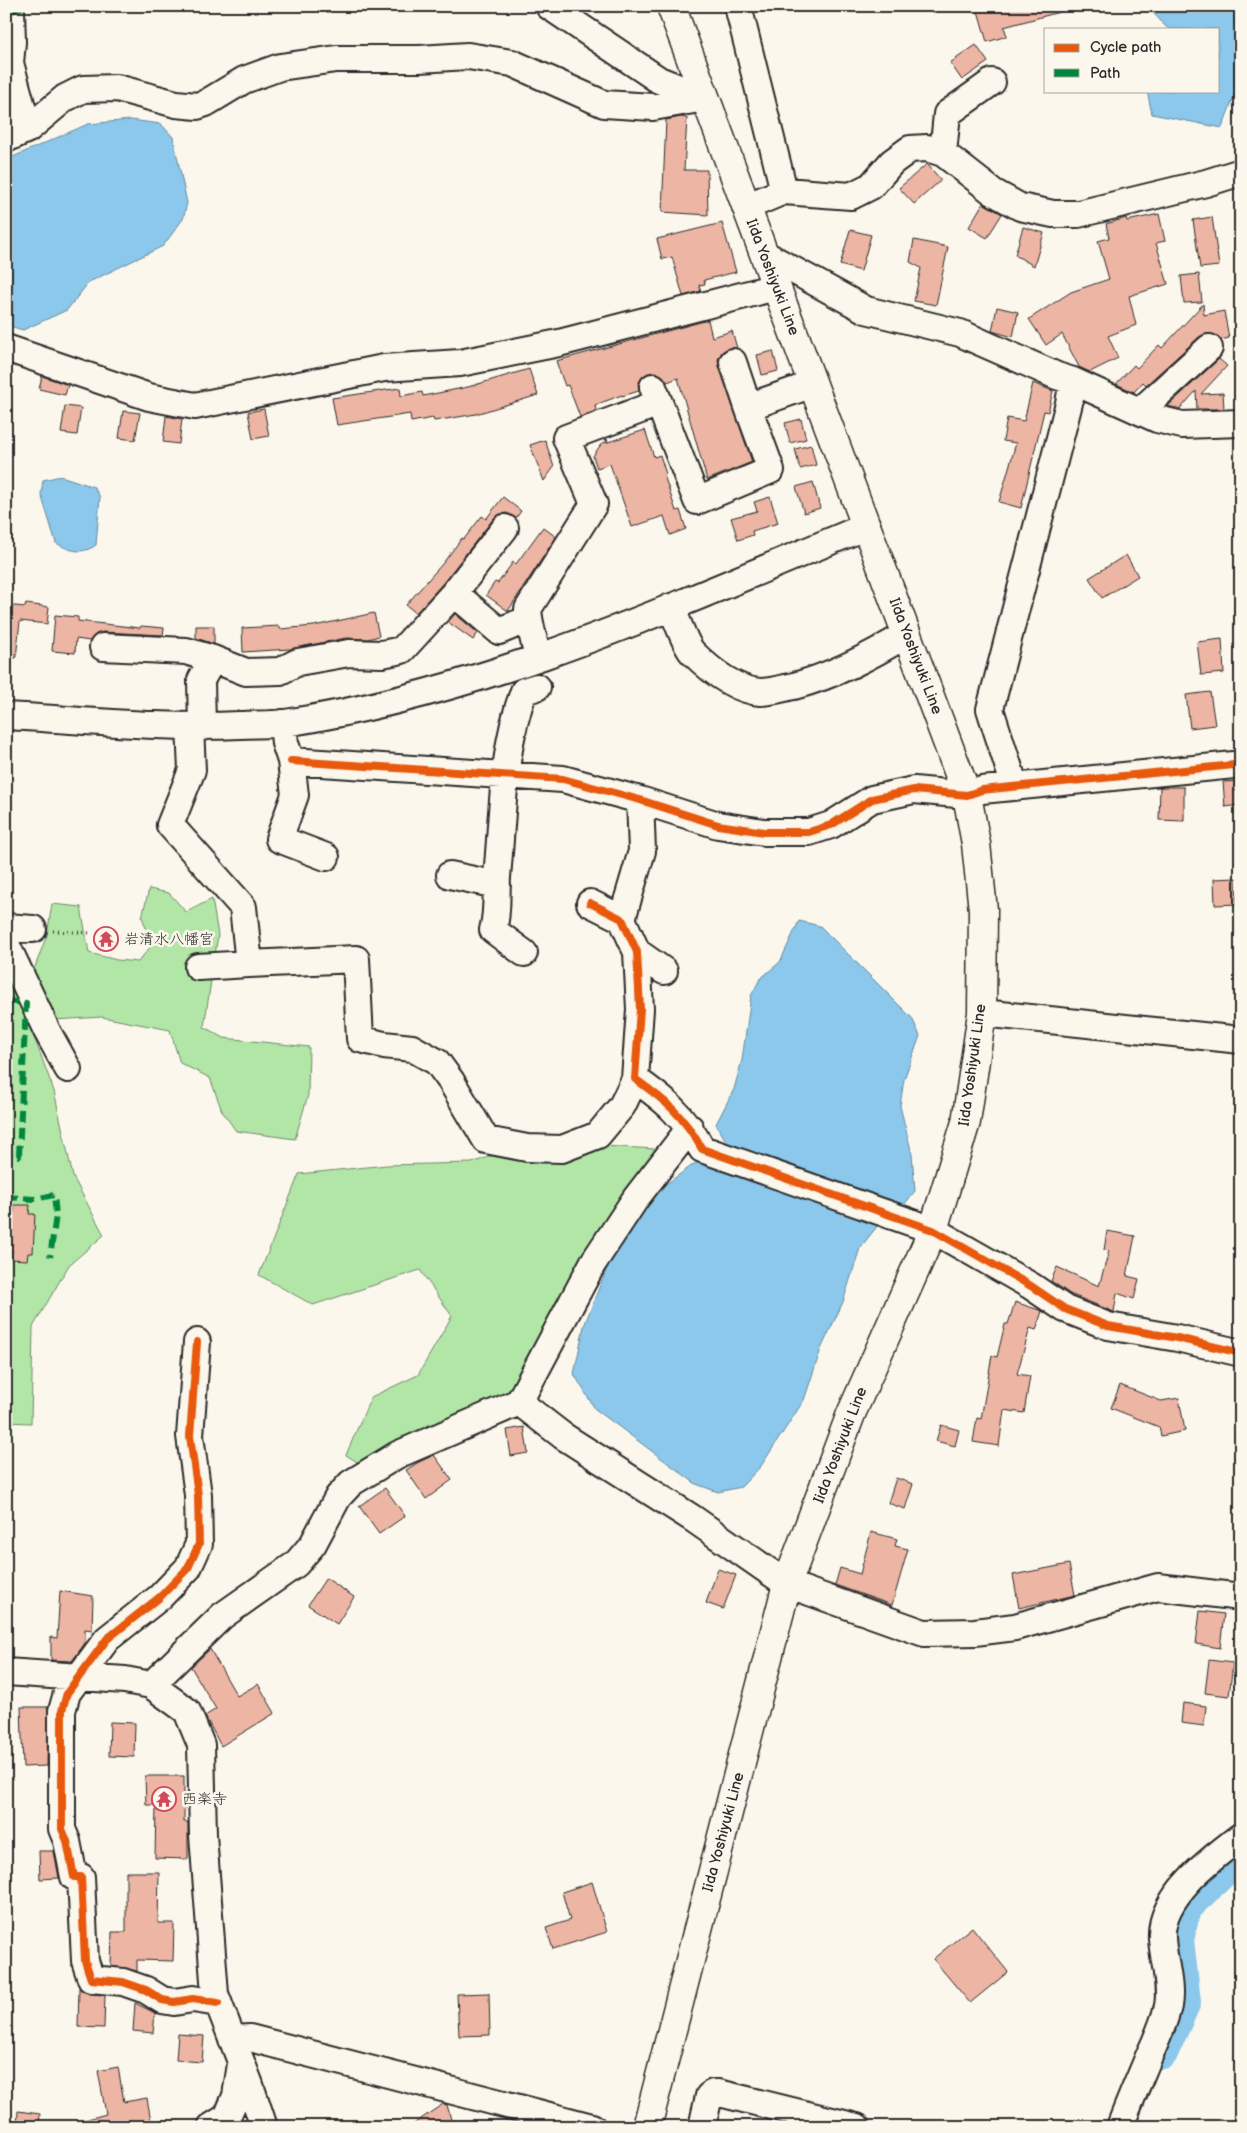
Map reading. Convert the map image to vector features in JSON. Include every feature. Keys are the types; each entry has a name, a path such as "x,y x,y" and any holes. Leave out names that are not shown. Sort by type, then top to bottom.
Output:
{"main road":[{"name":"Iida Yoshiyuki Line","path":"646,2127 787,1584 851,1414 933,1230 966,1122 982,1013 983,910 976,844 967,795 671,6"}],"street":[{"path":"550,6 659,80 705,98"},
{"path":"738,6 784,191"},
{"path":"11,11 12,42 10,63 17,134"},
{"path":"17,134 65,98 83,89 117,88 176,104 197,106 206,104 244,80 280,67 336,59 419,59 468,56 512,63 604,104 653,107 705,98"},
{"path":"942,153 947,114 992,82"},
{"path":"746,207 784,191 851,196 871,186 892,162 910,149 927,148 942,153 993,192 1020,207 1053,214 1078,214 1206,183 1241,172"},
{"path":"764,254 866,310 960,333 1157,419 1182,425 1241,423"},
{"path":"6,348 149,398 195,406 384,368 460,363 559,343 776,286"},
{"path":"1140,411 1209,348"},
{"path":"537,657 528,609 594,504 566,438 655,394 697,501 771,470 733,362"},
{"path":"1015,787 990,709 1069,403 1073,381"},
{"path":"748,407 813,384"},
{"path":"6,716 196,727 283,723 424,695 537,657 671,607 867,526"},
{"path":"103,646 186,651 246,672 280,671 298,662 350,653 382,654 402,650 454,593 505,528"},
{"path":"454,593 499,631 529,619"},
{"path":"671,607 691,650 718,674 740,687 760,692 820,679 874,654 908,634"},
{"path":"213,659 201,680 192,770 170,824 242,907 249,964"},
{"path":"524,953 493,930 497,917 497,885 506,776 516,712 524,691 537,687"},
{"path":"283,723 285,743 291,761 295,795 278,839 326,857"},
{"path":"291,761 563,779 640,800 718,825 764,832 809,832 831,825 872,799 914,790 967,795 982,790 1234,764 1241,766"},
{"path":"622,919 642,851 640,800"},
{"path":"450,875 497,885"},
{"path":"198,967 356,959 360,1039 384,1045 412,1048 437,1062 451,1080 486,1140 527,1148 562,1149 598,1136 622,1106 635,1079 640,1009 637,952 622,919 590,903"},
{"path":"6,927 42,930"},
{"path":"6,944 47,1031 68,1069"},
{"path":"637,952 664,971"},
{"path":"982,1013 1241,1040"},
{"path":"635,1079 668,1103 690,1128 702,1149 933,1230 1073,1312 1108,1326 1177,1338 1241,1353"},
{"path":"151,1685 222,1616 296,1564 313,1544 338,1497 351,1483 397,1455 519,1402 593,1263 636,1198 690,1128"},
{"path":"197,1342 190,1436 198,1495 199,1544 188,1568 160,1597 107,1639 67,1693 62,1711 62,1829 67,1841 74,1877 81,1877 85,1961 91,1979 123,1982 146,1990 162,2000 174,2002 193,1999 218,2003"},
{"path":"519,1402 563,1436 692,1518 787,1584 924,1633 975,1632 1015,1627 1158,1587 1241,1597"},
{"path":"6,1672 125,1680 151,1685 187,1711 202,1745 204,1845 215,1994 264,2127"},
{"path":"1120,2127 1156,2041 1168,2006 1168,1974 1162,1936 1166,1914 1181,1888 1217,1854 1241,1836"},
{"path":"232,2039 250,2038 592,2127"},
{"path":"221,2123 236,2096 242,2063"},
{"path":"702,2127 710,2096 713,2093 719,2093 856,2127"}],"path":[{"path":"42,930 91,933"}],"green space":[{"path":"149,889 169,893 186,912 212,899 218,935 204,1027 224,1038 309,1047 308,1095 295,1139 236,1131 222,1111 210,1078 180,1063 170,1030 102,1017 39,1021 27,988 47,935 52,904 81,907 89,953 117,960 138,962 152,945 142,917"},
{"path":"6,978 17,991 54,1091 73,1177 104,1235 69,1265 33,1327 31,1423 6,1422"},
{"path":"529,1142 674,1150 519,1402 372,1471 346,1455 371,1397 418,1375 452,1316 420,1270 313,1305 259,1275 299,1174 387,1165 472,1163"}],"water":[{"path":"1147,6 1241,6 1241,78 1222,128 1152,114 1147,92 1220,92 1220,28 1166,27"},
{"path":"131,120 161,124 173,137 187,203 183,219 163,246 89,282 67,310 23,330 6,325 6,160 88,124"},
{"path":"61,476 94,487 100,497 96,545 86,550 71,550 56,543 41,494 43,480"},
{"path":"799,921 820,926 912,1018 920,1036 904,1079 900,1106 912,1154 915,1191 900,1210 729,1146 716,1124 734,1089 742,1060 751,996 760,979 780,962"},
{"path":"697,1162 879,1224 860,1248 843,1302 821,1349 804,1400 761,1466 741,1487 718,1492 696,1484 595,1409 574,1374 584,1326 614,1250 662,1187"}],"building":[{"path":"996,6 1062,6 1063,11 1004,27 1007,36 987,42 978,11"},
{"path":"976,45 988,62 962,80 950,63"},
{"path":"681,117 687,118 684,170 707,170 708,215 662,212 666,120"},
{"path":"927,164 941,180 914,204 899,188"},
{"path":"983,203 1002,214 987,238 969,227"},
{"path":"1159,214 1165,241 1156,243 1168,284 1129,296 1136,325 1108,336 1118,358 1090,372 1079,367 1062,334 1046,345 1029,319 1071,292 1109,279 1098,241 1109,238 1106,224 1126,218 1127,221"},
{"path":"1212,217 1219,266 1200,268 1193,220"},
{"path":"722,223 736,272 704,280 705,284 699,285 701,291 683,296 672,257 662,259 657,239"},
{"path":"1023,227 1044,233 1034,266 1015,255"},
{"path":"850,230 871,235 861,271 840,265"},
{"path":"914,240 948,247 936,305 914,301 921,268 910,262"},
{"path":"1199,274 1202,302 1184,303 1181,276"},
{"path":"1203,304 1204,315 1224,311 1229,338 1221,340 1213,334 1205,334 1199,337 1146,385 1143,382 1134,392 1116,384 1134,365 1137,368 1159,345 1162,348"},
{"path":"997,307 1018,312 1013,337 992,331"},
{"path":"708,320 712,337 732,331 737,348 729,348 722,352 718,359 719,366 752,462 707,480 678,378 667,382 663,376 656,372 648,373 642,377 638,384 639,391 595,405 596,411 580,417 568,385 565,386 556,361"},
{"path":"773,351 778,371 762,375 757,355"},
{"path":"1219,359 1227,366 1201,394 1223,393 1224,409 1197,409 1196,391 1180,409 1168,406"},
{"path":"529,369 538,395 476,414 434,421 433,418 411,422 410,414 337,425 332,398 400,388 401,396 422,392 423,396 468,387"},
{"path":"42,376 68,385 65,395 39,389"},
{"path":"1033,383 1053,391 1048,412 1044,411 1021,508 999,502 1016,443 1003,441 1007,418 1024,421"},
{"path":"65,406 81,408 77,435 61,433"},
{"path":"264,409 269,436 253,439 248,412"},
{"path":"123,411 140,413 135,440 119,438"},
{"path":"166,416 182,419 179,444 163,442"},
{"path":"801,419 806,439 790,443 785,423"},
{"path":"645,430 654,457 660,455 666,474 664,475 676,511 680,510 686,529 670,535 664,516 632,527 610,464 597,468 593,456 602,443"},
{"path":"545,440 554,467 544,481 530,445"},
{"path":"811,445 816,465 800,469 795,449"},
{"path":"813,482 820,508 804,513 796,487"},
{"path":"503,497 521,511 516,518 507,513 500,514 494,518 443,583 416,613 406,605 462,538 464,539 482,516 486,519"},
{"path":"770,497 778,523 752,531 753,535 738,540 731,518 757,511 754,502"},
{"path":"543,527 556,537 508,611 486,595 495,582 498,583 513,562 516,564"},
{"path":"1126,555 1138,576 1102,598 1089,578"},
{"path":"26,604 49,607 47,624 20,621 16,658 6,658 6,605 25,607"},
{"path":"374,613 379,636 368,639 346,638 290,649 243,652 242,628 280,626 280,629 314,626"},
{"path":"455,614 478,633 473,640 448,622"},
{"path":"55,615 78,617 78,621 140,628 141,626 164,628 163,635 103,632 96,634 90,641 76,639 75,653 52,651"},
{"path":"196,626 214,626 214,644 196,638"},
{"path":"1222,639 1224,673 1201,675 1197,642"},
{"path":"1210,692 1215,725 1190,728 1186,695"},
{"path":"1241,781 1241,805 1225,807 1223,782"},
{"path":"1160,787 1184,787 1184,821 1159,820"},
{"path":"1236,878 1237,904 1215,905 1214,879"},
{"path":"14,1205 30,1205 29,1214 35,1214 33,1253 28,1253 27,1260 11,1259 12,1250 7,1250 9,1212 14,1212"},
{"path":"1107,1231 1135,1236 1127,1276 1139,1279 1134,1299 1117,1293 1114,1312 1070,1294 1051,1281 1057,1267 1099,1286 1109,1251 1104,1250"},
{"path":"1015,1302 1042,1311 1036,1330 1030,1328 1017,1374 1030,1376 1024,1413 1004,1410 999,1446 973,1442 977,1418 981,1419 992,1355 997,1357 1005,1324 1008,1324"},
{"path":"1120,1385 1161,1401 1179,1398 1185,1431 1161,1436 1159,1427 1111,1408"},
{"path":"941,1425 959,1430 955,1446 936,1441"},
{"path":"524,1427 528,1453 511,1456 507,1430"},
{"path":"434,1455 452,1480 426,1499 406,1470"},
{"path":"896,1478 913,1484 905,1509 888,1503"},
{"path":"385,1488 405,1516 379,1534 359,1506"},
{"path":"871,1532 897,1539 895,1546 908,1549 892,1605 835,1585 840,1568 860,1574"},
{"path":"1069,1564 1075,1595 1019,1608 1013,1575"},
{"path":"718,1569 736,1575 723,1609 706,1603"},
{"path":"326,1578 354,1597 337,1624 308,1605"},
{"path":"60,1591 93,1596 92,1630 85,1629 85,1643 72,1661 51,1660 51,1637 57,1638"},
{"path":"1200,1611 1224,1614 1220,1648 1196,1644"},
{"path":"210,1649 237,1696 258,1684 275,1713 221,1746 205,1716 216,1709 191,1667"},
{"path":"1209,1660 1233,1663 1229,1696 1205,1693"},
{"path":"1183,1703 1206,1706 1204,1726 1181,1723"},
{"path":"21,1707 48,1707 47,1766 23,1767"},
{"path":"110,1722 135,1723 134,1757 109,1756"},
{"path":"145,1776 184,1776 184,1822 188,1822 188,1859 155,1858 156,1805 146,1805"},
{"path":"39,1851 54,1851 59,1878 40,1879"},
{"path":"126,1872 159,1872 158,1923 174,1923 173,1961 137,1960 137,1971 111,1966 112,1932 126,1932"},
{"path":"592,1882 607,1932 553,1949 546,1928 570,1920 562,1892"},
{"path":"972,1927 1008,1972 970,2003 933,1959"},
{"path":"79,1988 89,1994 105,1995 104,2028 78,2027"},
{"path":"489,1993 490,2035 459,2036 457,1994"},
{"path":"135,2003 155,2013 153,2033 133,2031"},
{"path":"178,2034 204,2036 202,2062 176,2060"},
{"path":"118,2067 124,2102 147,2098 152,2127 78,2127 77,2122 106,2114 98,2071"},
{"path":"443,2104 447,2105 453,2127 409,2127"},
{"path":"18,2111 40,2114 39,2127 17,2127"}],"waterway":[{"path":"1162,2053 1185,2002 1178,1940 1185,1908 1241,1855"}],"marked path":[{"path":"11,11 27,6"},
{"path":"6,1001 26,1003 19,1156 6,1155"},
{"path":"6,1197 34,1199 54,1195 56,1215 50,1257"}],"cycle path":[{"path":"291,761 563,779 640,800 718,825 764,832 809,832 831,825 872,799 914,790 967,795 982,790 1234,765 1241,766"},
{"path":"590,903 622,919 637,952 640,1009 635,1079 656,1094 681,1118 702,1149 933,1230 1031,1286 1065,1309 1108,1326 1177,1338 1241,1353"},
{"path":"197,1342 190,1436 198,1495 199,1544 188,1568 160,1597 107,1639 67,1693 62,1711 62,1829 67,1841 74,1877 81,1877 85,1961 91,1979 123,1982 146,1990 162,2000 174,2002 193,1999 218,2003"}],"place":[{"name":"岩清水八幡宮","path":"106,939"},
{"name":"西楽寺","path":"164,1799"}]}
